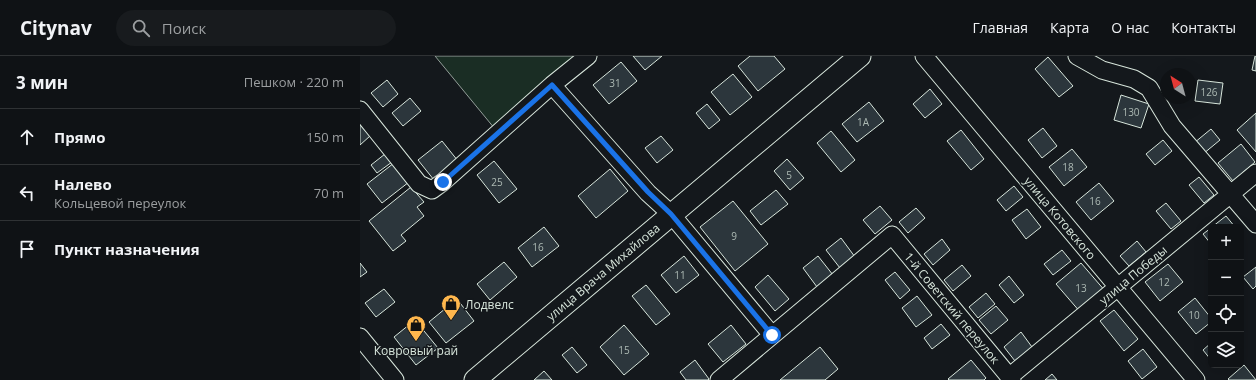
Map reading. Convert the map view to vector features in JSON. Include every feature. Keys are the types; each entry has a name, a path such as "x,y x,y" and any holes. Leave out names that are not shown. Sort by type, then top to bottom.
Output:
{"main road":[{"name":"улица Врача Михайлова","path":"475,380 860,56"}],"street":[{"path":"360,110 419,184 432,190 443,182 552,85 588,56"},
{"name":"улица Котовского","path":"924,56 1196,380"},
{"path":"1077,56 1102,70 1134,79 1149,88 1172,126 1256,224"},
{"path":"552,85 642,187 671,214 772,335 719,380"},
{"name":"улица Победы","path":"1011,378 1256,173"},
{"name":"1-й Советский переулок","path":"772,335 892,235 1011,378"},
{"path":"360,337 395,380"}],"green space":[{"path":"435,56 585,56 495,129"}],"building":[{"path":"633,56 662,56 645,70"},
{"path":"750,56 774,56 785,69 758,91 738,66"},
{"path":"1256,56 1256,71 1252,70"},
{"path":"1048,57 1073,86 1059,97 1035,69"},
{"path":"621,62 637,81 609,104 593,85"},
{"path":"733,74 752,97 730,115 711,92"},
{"path":"387,80 398,94 383,107 371,93"},
{"path":"1198,80 1223,83 1220,104 1196,101"},
{"path":"930,89 942,104 925,118 913,104"},
{"path":"1121,95 1149,104 1141,128 1114,120"},
{"path":"410,98 421,111 403,126 392,113"},
{"path":"869,102 884,121 857,142 842,124"},
{"path":"707,104 720,120 709,129 696,113"},
{"path":"1256,113 1256,152 1237,130"},
{"path":"360,125 370,136 360,145"},
{"path":"1043,128 1057,146 1042,158 1028,140"},
{"path":"1211,129 1220,140 1203,154 1194,143"},
{"path":"961,130 984,159 971,170 947,141"},
{"path":"831,131 855,160 841,172 817,143"},
{"path":"661,136 673,150 657,163 645,148"},
{"path":"1163,140 1172,151 1155,165 1146,154"},
{"path":"442,141 458,161 434,180 418,160"},
{"path":"1241,144 1255,162 1233,181 1218,163"},
{"path":"1072,149 1087,167 1064,186 1049,167"},
{"path":"385,154 392,162 377,173 371,165"},
{"path":"787,159 804,178 790,190 774,171"},
{"path":"494,161 517,189 499,203 477,175"},
{"path":"394,163 409,182 382,203 367,184"},
{"path":"610,169 628,191 596,218 578,196"},
{"path":"1199,177 1214,195 1204,203 1189,185"},
{"path":"1099,183 1114,201 1091,220 1076,202"},
{"path":"1014,186 1023,197 1006,211 997,200"},
{"path":"411,187 424,202 417,207 424,216 401,235 406,241 393,251 369,221"},
{"path":"776,190 788,204 761,225 750,211"},
{"path":"733,201 768,244 735,271 700,227"},
{"path":"1166,203 1181,221 1171,229 1156,211"},
{"path":"880,206 892,220 875,234 863,220"},
{"path":"916,208 925,218 908,233 899,222"},
{"path":"1027,209 1041,227 1026,239 1012,220"},
{"path":"1226,216 1233,224 1216,224"},
{"path":"544,227 559,246 532,267 518,248"},
{"path":"1208,230 1208,240 1203,234"},
{"path":"841,238 855,257 840,268 826,250"},
{"path":"942,239 950,250 933,265 924,254"},
{"path":"1137,241 1146,252 1129,266 1120,256"},
{"path":"1062,250 1071,261 1053,275 1044,264"},
{"path":"684,256 699,275 676,293 661,275"},
{"path":"818,256 833,275 817,287 803,268"},
{"path":"504,262 517,277 490,300 477,284"},
{"path":"360,263 367,272 360,277"},
{"path":"1081,263 1106,292 1081,313 1056,284"},
{"path":"1168,264 1183,282 1160,301 1145,282"},
{"path":"962,265 971,276 953,291 944,280"},
{"path":"1256,267 1256,286 1253,289 1244,278 1244,276"},
{"path":"895,272 910,290 900,299 885,280"},
{"path":"768,275 789,299 775,311 755,287"},
{"path":"1009,276 1024,295 1014,303 999,285"},
{"path":"646,285 670,314 656,325 632,296"},
{"path":"384,289 395,302 376,317 365,303"},
{"path":"986,293 995,304 978,318 969,307"},
{"path":"917,296 932,315 916,327 902,308"},
{"path":"1195,298 1208,314 1208,324 1196,334 1178,312"},
{"name":"Лодвелс","path":"457,299 474,321 446,343 429,322"},
{"path":"996,306 1008,320 991,334 979,320"},
{"path":"1114,310 1138,339 1124,351 1100,321"},
{"name":"Ковровый рай","path":"415,320 438,348 416,365 394,337"},
{"path":"941,324 950,335 932,349 924,338"},
{"path":"624,325 649,354 624,375 600,347"},
{"path":"731,325 746,344 723,362 708,344"},
{"path":"1021,332 1032,347 1015,361 1004,347"},
{"path":"1208,346 1208,356 1203,350"},
{"path":"572,347 587,365 577,373 562,355"},
{"path":"820,347 838,369 825,380 780,380"},
{"path":"1143,349 1157,367 1142,379 1128,361"},
{"path":"695,360 709,379 708,380 686,380 680,372"},
{"path":"971,360 986,378 984,380 948,379"},
{"path":"1244,365 1256,380 1229,380 1228,379 1241,368 1244,368"},
{"path":"544,371 552,380 534,380"},
{"path":"1052,374 1057,380 1045,380"}],"place":[{"name":"Лодвелс","path":"451,321"},
{"name":"Ковровый рай","path":"416,342"}],"route":[{"path":"443,182 552,85 648,192 671,214 772,335"}]}
